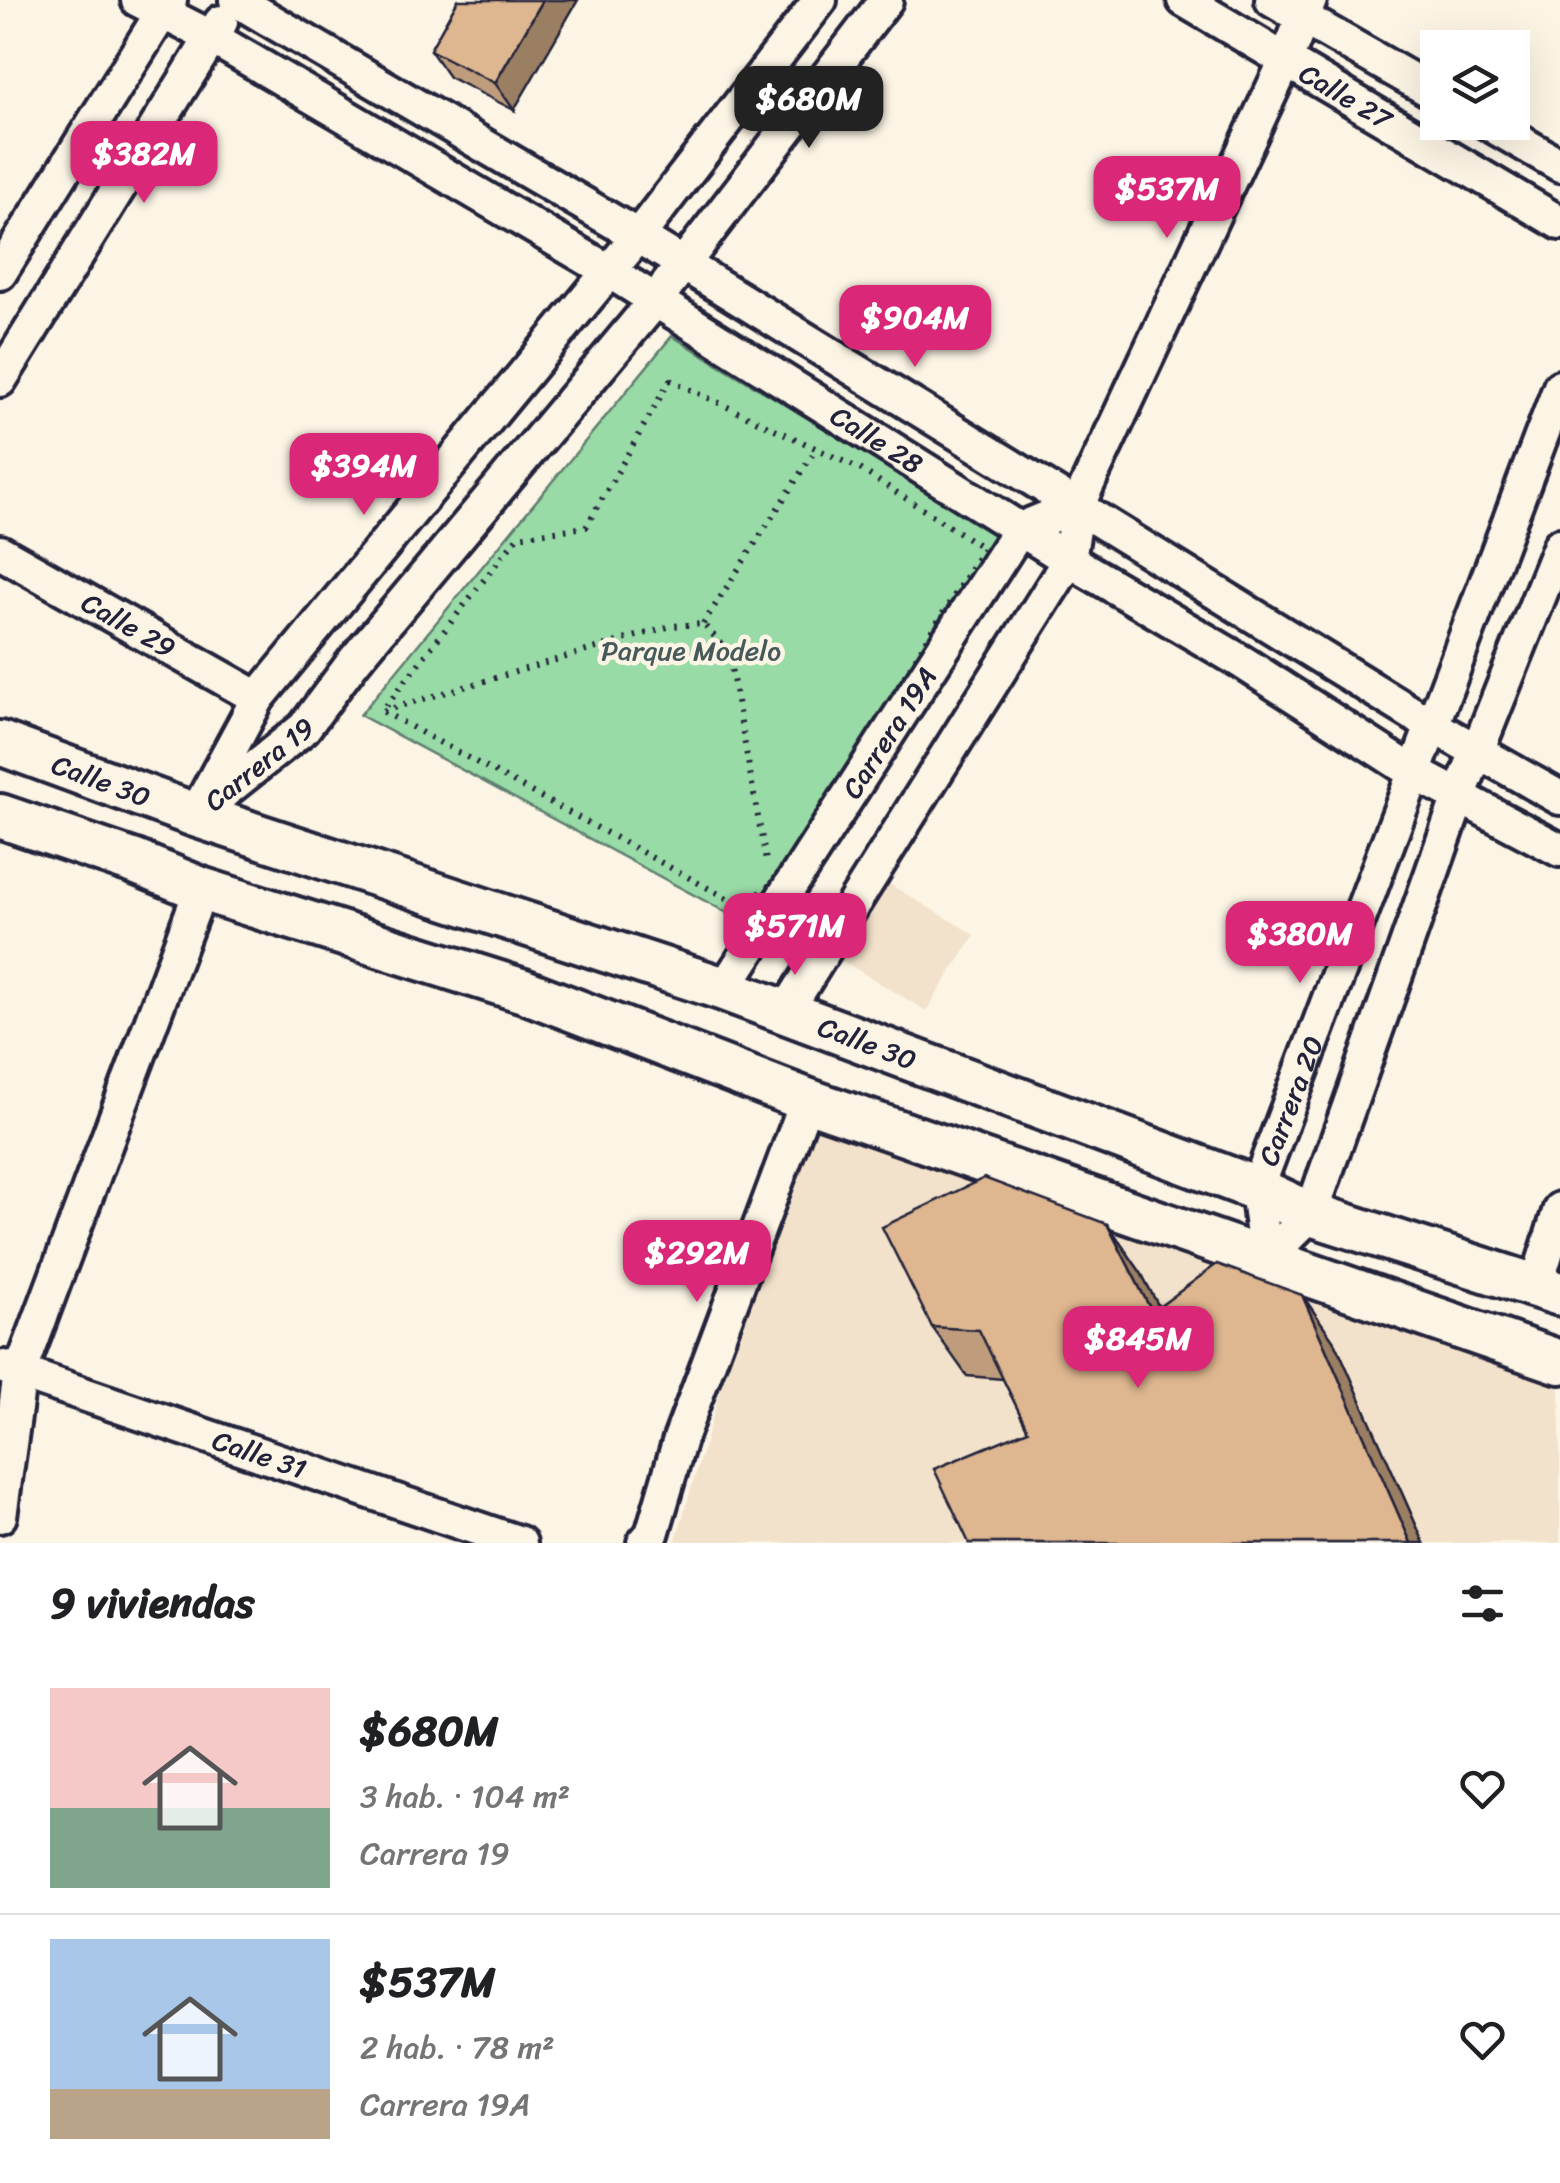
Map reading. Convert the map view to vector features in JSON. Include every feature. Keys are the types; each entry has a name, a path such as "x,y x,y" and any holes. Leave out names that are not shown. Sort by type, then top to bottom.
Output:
{"street":[{"path":"0,380 235,0"},
{"name":"Calle 28","path":"235,0 638,236 1431,725 1478,748 1560,798"},
{"name":"Carrera 19","path":"195,815 258,698 606,270 638,236 820,0"},
{"name":"Carrera 19","path":"195,815 304,728 354,661 654,302 886,0"},
{"name":"Calle 27","path":"1184,0 1560,223"},
{"name":"Calle 27","path":"1272,0 1307,9 1420,83"},
{"path":"0,273 157,5"},
{"name":"Calle 28","path":"157,5 606,270 1069,560 1242,662 1413,772 1560,850"},
{"path":"785,1013 1069,560 1078,505 1307,9"},
{"path":"1517,140 1560,165"},
{"name":"Carrera 20","path":"1266,1259 1257,1189 1560,387"},
{"path":"1020,529 1078,505"},
{"name":"Carrera 19A","path":"724,989 1020,529"},
{"path":"1266,1259 1311,1214 1458,799 1560,545"},
{"name":"Calle 29","path":"0,552 258,698"},
{"name":"Calle 30","path":"0,743 195,815 724,989 1257,1189 1311,1214 1548,1290"},
{"path":"0,816 201,889 524,991 807,1100 1560,1362"},
{"path":"0,1516 10,1370 201,889"},
{"path":"644,1543 652,1534 680,1439 807,1100"},
{"path":"1548,1290 1560,1209"},
{"name":"Calle 31","path":"10,1370 520,1543"}],"path":[{"path":"670,380 860,469 983,548 784,874 743,907 382,711 518,536 586,527 670,380"},
{"path":"703,624 816,448"},
{"path":"382,711 671,626 703,624 728,650 770,885"}],"shaded area":[{"path":"881,879 975,935 926,1011 836,957"},
{"path":"807,1100 1560,1363 1560,1543 675,1543"}],"green space":[{"name":"Parque Modelo","path":"672,336 1020,547 761,931 360,715"}],"building":[{"path":"458,0 543,0 495,83 430,50"},
{"path":"984,1178 1107,1224 1152,1312 1217,1264 1302,1295 1411,1543 969,1543 934,1469 1028,1430 979,1330 932,1327 882,1227"}]}
